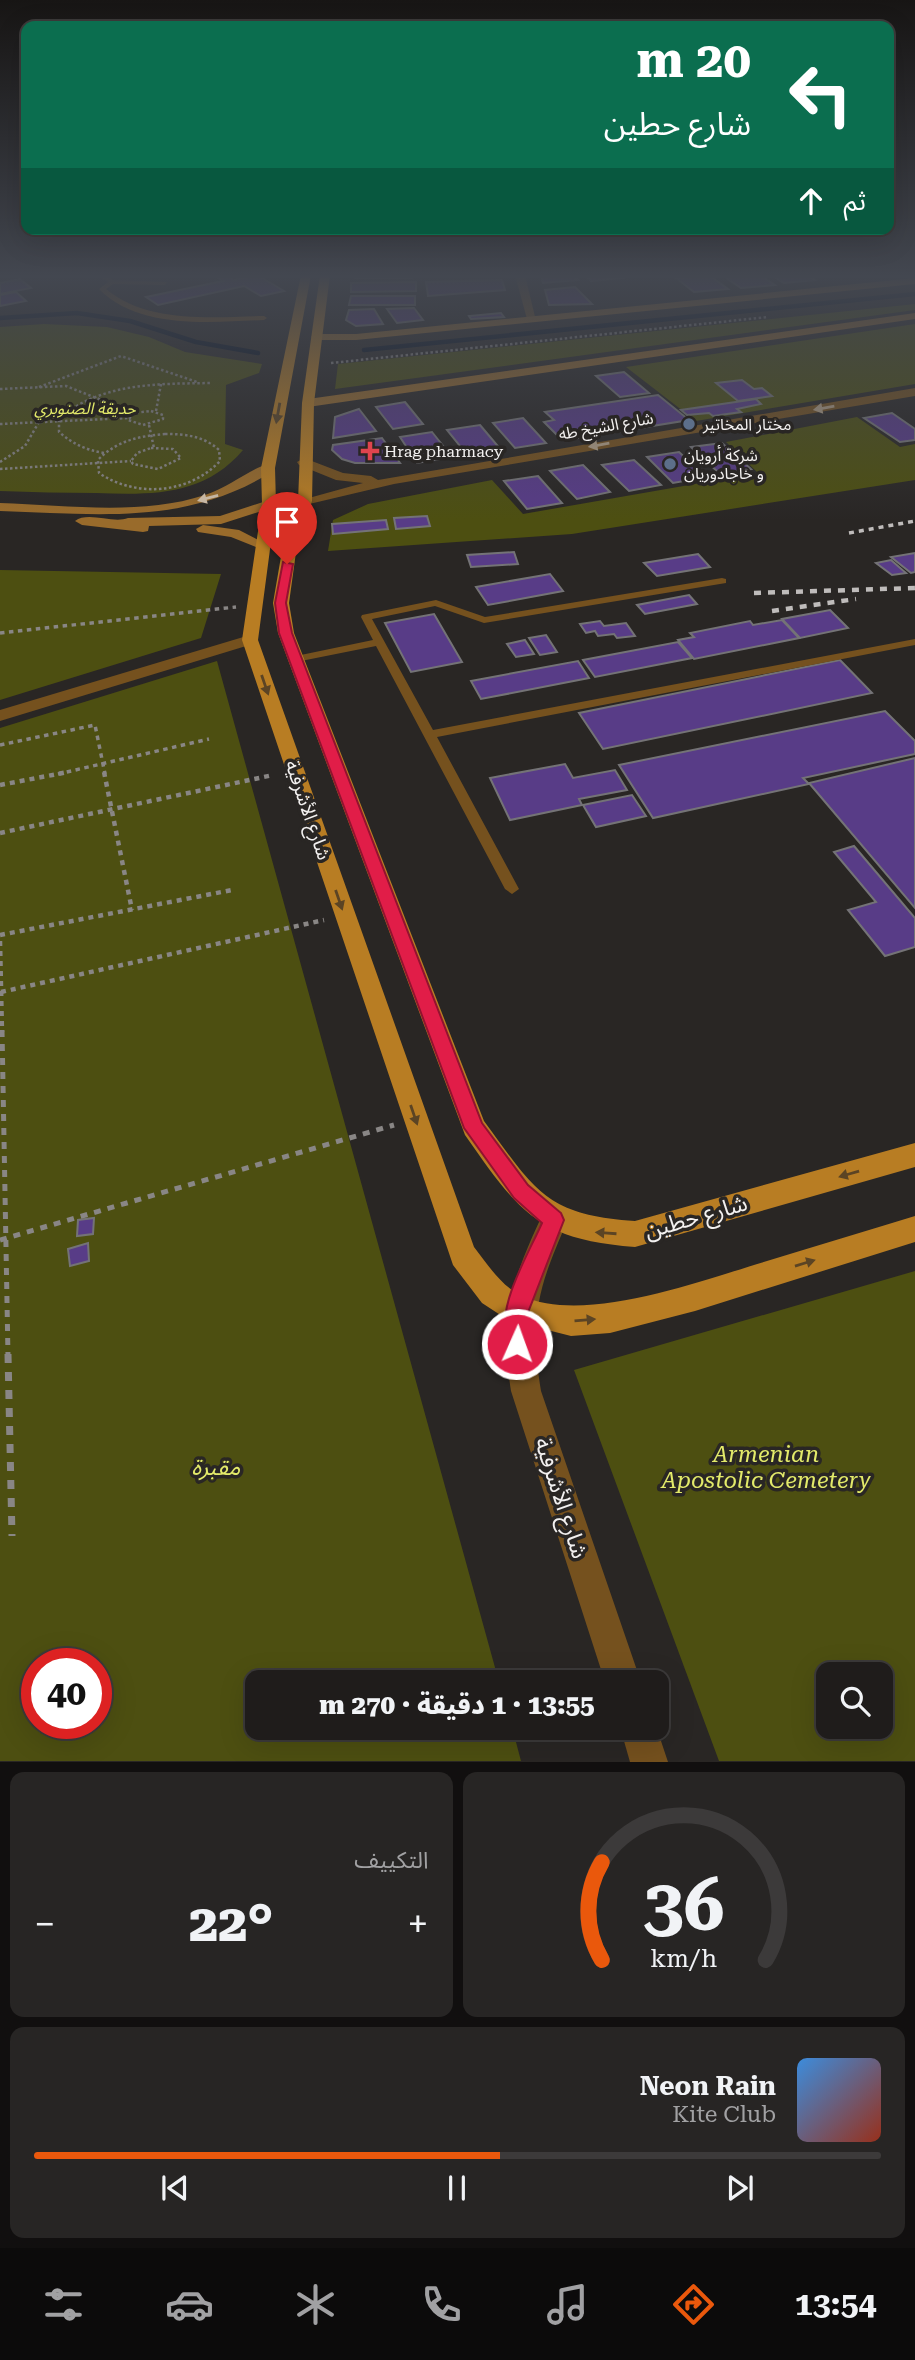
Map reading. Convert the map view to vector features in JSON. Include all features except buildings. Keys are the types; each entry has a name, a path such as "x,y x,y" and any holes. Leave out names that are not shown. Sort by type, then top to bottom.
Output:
{"main road":[{"name":"شارع الأشرفية","path":"290,357 268,468 287,502 290,545 281,603 286,633 474,1128"},
{"name":"شارع الأشرفية","path":"313,357 304,462 287,502 261,545 250,640 463,1255 492,1293 518,1310"},
{"path":"308,403 627,357"},
{"path":"0,508 150,509 175,506 230,491 268,468"},
{"path":"0,520 201,522 239,516 287,502"},
{"path":"82,521 126,527 216,530 248,538 261,545"},
{"name":"شارع حطين","path":"474,1128 521,1192 554,1220 598,1233 635,1234 915,1155"},
{"path":"518,1310 571,1321 610,1318 695,1297 915,1229"}],"street":[{"name":"شارع الشيخ طه","path":"287,502 394,480 915,392"},
{"path":"304,462 341,477 394,480"},
{"path":"0,716 250,640"},
{"name":"شارع الأشرفية","path":"554,1220 526,1282 518,1310 517,1344 526,1391 619,1670"},
{"path":"642,1740 649,1762"}],"lane":[{"path":"512,889 377,642 366,617 436,603 484,620 722,581"},
{"path":"296,659 377,642"},
{"path":"428,735 915,642"}],"path":[{"path":"39,387 118,357"},
{"path":"125,357 201,383"},
{"path":"312,365 387,357"},
{"path":"104,453 87,450 66,439 59,432 58,421 66,411 92,396 128,387 212,383"},
{"path":"156,411 161,384"},
{"path":"0,389 66,386 134,413 156,411 164,417 149,425 133,424 128,418"},
{"path":"0,424 128,418 134,413"},
{"path":"0,462 25,446 39,422"},
{"path":"149,425 154,448"},
{"path":"177,434 208,441 219,450 220,461 209,472 190,482 145,488 106,479 99,474 97,464 104,453 124,442 152,435 177,434"},
{"path":"0,469 131,460 137,453 154,448 173,449 181,458 167,467 151,470 136,467 131,460"},
{"path":"0,633 254,605"},
{"path":"0,745 95,725 132,910"},
{"path":"0,785 102,766 209,739"},
{"path":"0,833 294,771"},
{"path":"0,935 232,890"},
{"path":"1,992 345,916"},
{"path":"0,941 3,1239 12,1536"},
{"path":"3,1239 415,1119"}],"green space":[{"name":"حديقة الصنوبري","path":"0,357 219,357 262,364 259,373 226,385 225,444 243,450 212,476 176,490 138,494 0,491"},
{"path":"403,357 568,357 335,389 338,364"},
{"path":"692,357 915,357 915,384 696,421 626,367"},
{"path":"857,417 900,447 915,444 915,480 572,534 328,551 333,520 368,504 492,480 523,514 758,473 726,442"},
{"path":"0,570 221,574 201,638 0,700"},
{"name":"مقبرة","path":"217,661 496,1670 245,1670 245,1740 515,1740 521,1761 0,1761 0,728"},
{"name":"Armenian Apostolic Cemetery","path":"915,1271 915,1761 719,1761 574,1370"}],"railway":[{"path":"849,533 915,521"},
{"path":"754,593 915,588"},
{"path":"772,611 856,599"}],"place":[{"name":"مختار المخاتير","path":"689,424"},
{"name":"Hrag pharmacy","path":"370,451"},
{"name":"شركة أرويان و خاجادوريان","path":"670,464"}],"route":[{"path":"287,564 281,603 286,633 474,1128 521,1192 554,1220 526,1282 518,1310 517,1344"}]}
